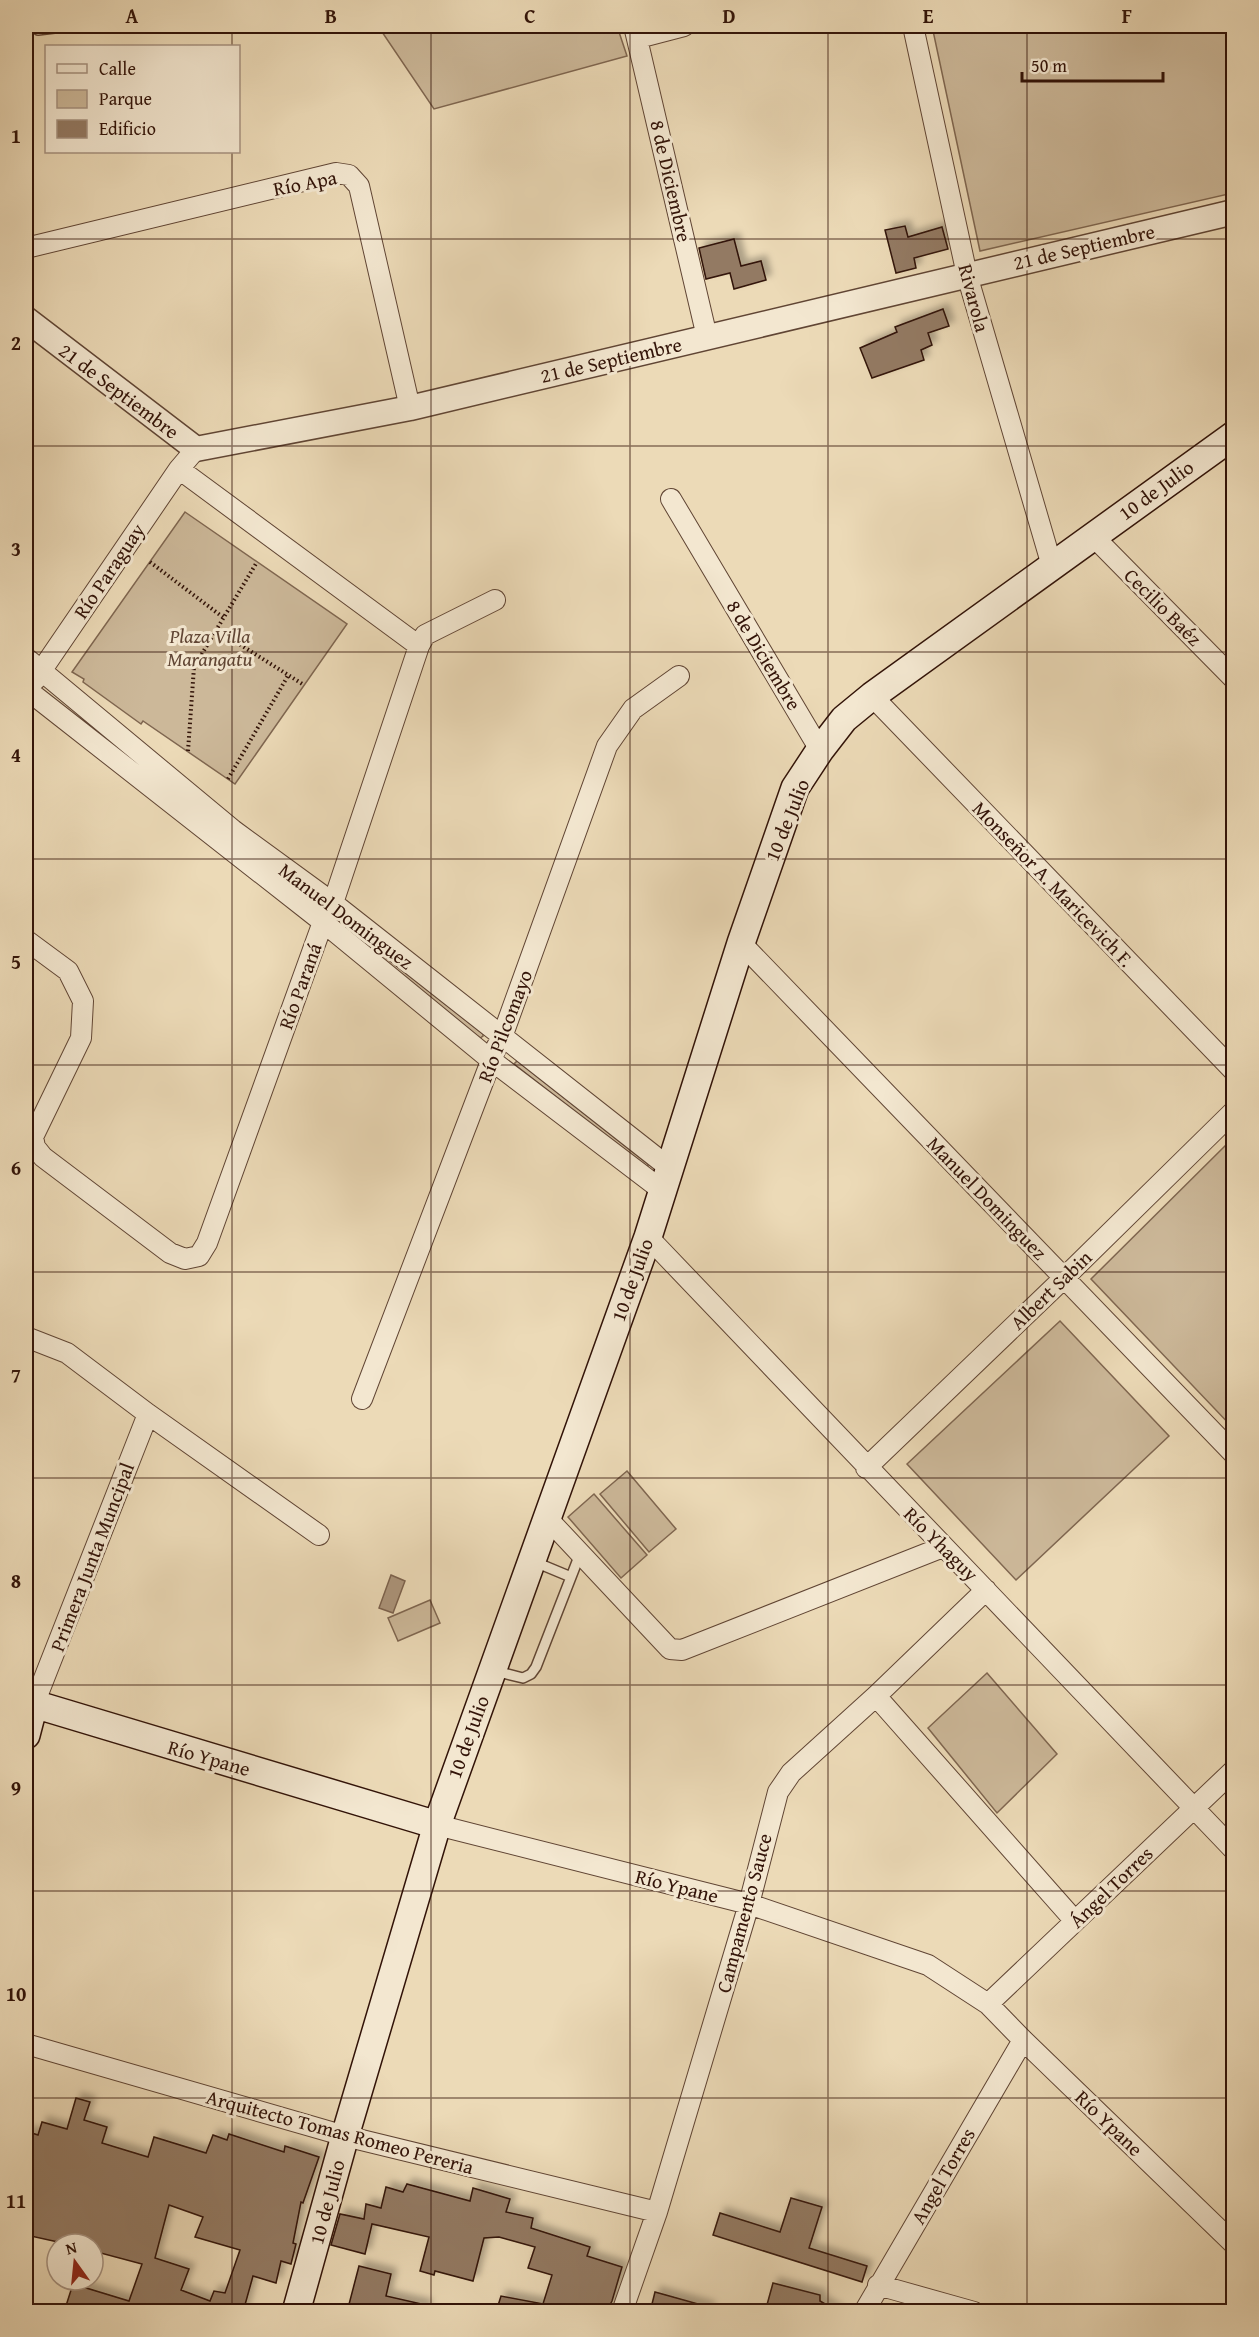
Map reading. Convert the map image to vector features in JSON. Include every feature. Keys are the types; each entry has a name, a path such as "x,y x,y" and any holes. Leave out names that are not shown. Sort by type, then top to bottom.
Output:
{"main road":[{"name":"10 de Julio","path":"296,2312 345,2136 437,1825 648,1237 741,943 795,788 844,719 872,696 1233,435"},
{"name":"Primera Junta Muncipal","path":"26,1735 30,1703"},
{"name":"Río Ypane","path":"30,1703 437,1825"}],"street":[{"path":"636,32 684,26"},
{"name":"Rivarola","path":"913,26 967,274 1052,566"},
{"name":"8 de Diciembre","path":"636,32 707,337"},
{"name":"Río Apa","path":"26,248 336,173 349,175 359,186 410,408"},
{"name":"21 de Septiembre","path":"26,319 196,449 410,408 1233,212"},
{"name":"Río Paraguay","path":"26,692 178,469 196,449"},
{"name":"21 de Septiembre","path":"178,469 419,646"},
{"name":"8 de Diciembre","path":"671,499 820,750"},
{"name":"Cecilio Baéz","path":"1093,536 1233,679"},
{"path":"419,646 425,635 495,600"},
{"name":"Río Paraná","path":"26,940 68,971 82,1001 81,1038 33,1137 34,1147 43,1157 170,1252 185,1259 199,1256 207,1244 323,922 333,903 419,646"},
{"name":"Manuel Dominguez","path":"26,658 233,830 333,903 502,1037 667,1180"},
{"name":"Río Pilcomayo","path":"362,1398 491,1060 502,1037 607,746 633,709 679,676"},
{"name":"Manuel Dominguez","path":"26,692 323,922 491,1060 667,1180"},
{"name":"Monseñor A. Maricevich F.","path":"872,696 1233,1071"},
{"name":"Manuel Dominguez","path":"741,943 1233,1454"},
{"name":"Albert Sabin","path":"866,1467 1064,1278 1233,1111"},
{"name":"Río Yhaguy","path":"648,1237 1233,1850"},
{"path":"26,1337 68,1353 148,1414 320,1535"},
{"name":"Primera Junta Muncipal","path":"30,1703 148,1414"},
{"path":"547,1518 670,1649 682,1650 943,1547"},
{"name":"Campamento Sauce","path":"622,2312 657,2212 749,1904 778,1792 791,1773 876,1696 986,1590"},
{"path":"876,1696 1075,1921"},
{"name":"Ángel Torres","path":"988,2004 1233,1770"},
{"name":"Río Ypane","path":"437,1825 749,1904 928,1965 988,2004 1233,2244"},
{"name":"Angel Torres","path":"864,2312 1023,2040"},
{"name":"Arquitecto Tomas Romeo Pereria","path":"26,2044 345,2136 657,2212"},
{"path":"878,2285 974,2312"}],"lane":[{"path":"38,30 71,26"},
{"path":"492,1670 523,1678 531,1674 536,1667 580,1554"},
{"path":"532,1562 571,1577"}],"path":[{"path":"150,562 224,618"},
{"path":"188,751 194,667 257,562"},
{"path":"217,630 289,674 304,686"},
{"path":"228,779 289,674"}],"green space":[{"path":"378,26 617,26 627,56 434,109"},
{"path":"932,26 1233,26 1233,193 980,251"},
{"name":"Plaza Villa Marangatu","path":"185,512 347,624 235,784 143,721 141,724 72,672"},
{"path":"344,924 483,1036 480,1038 341,928"},
{"path":"517,1061 648,1166 645,1167 514,1064"},
{"path":"1233,1138 1233,1428 1091,1279"},
{"path":"1060,1321 1169,1436 1016,1580 907,1464"},
{"path":"627,1471 676,1529 649,1552 600,1494"},
{"path":"594,1494 647,1555 621,1578 568,1517"},
{"path":"430,1600 440,1623 398,1641 388,1618"},
{"path":"987,1673 1057,1754 997,1813 928,1728"}],"shaded area":[{"path":"391,1575 405,1581 393,1613 379,1608"}],"building":[{"path":"905,226 908,237 942,227 948,249 914,258 916,268 896,273 885,230"},
{"path":"734,239 741,266 761,261 766,280 734,289 730,273 706,279 699,248"},
{"path":"943,309 949,326 928,333 932,345 921,350 924,360 872,378 860,348 897,332 895,327"},
{"path":"76,2098 90,2102 84,2120 107,2127 102,2143 148,2157 154,2137 206,2153 213,2135 227,2140 229,2134 284,2152 285,2146 319,2157 303,2203 301,2202 291,2264 281,2261 276,2283 253,2276 243,2312 187,2312 171,2307 170,2312 64,2312 70,2292 99,2292 129,2301 142,2264 105,2254 105,2232 45,2232 45,2239 26,2235 26,2131 38,2135 42,2122 67,2129","holes":["169,2205 203,2217 195,2237 240,2250 225,2293 214,2291 210,2301 181,2290 189,2269 155,2258"]},
{"path":"407,2184 470,2201 473,2188 510,2199 506,2212 533,2218 531,2228 590,2247 587,2256 622,2267 612,2301 606,2312 496,2312 501,2296 543,2304 552,2275 528,2268 535,2247 499,2237 484,2238 473,2281 435,2271 434,2275 420,2271 429,2237 372,2224 365,2254 331,2245 340,2214 364,2219 366,2204 381,2208 386,2187 403,2192"},
{"path":"791,2198 822,2207 809,2248 867,2266 862,2282 713,2235 720,2213 780,2232"},
{"path":"359,2266 391,2274 386,2296 426,2305 425,2312 347,2312"},
{"path":"773,2283 820,2295 820,2301 839,2312 765,2312"},
{"path":"655,2292 709,2307 709,2312 650,2312"}]}
